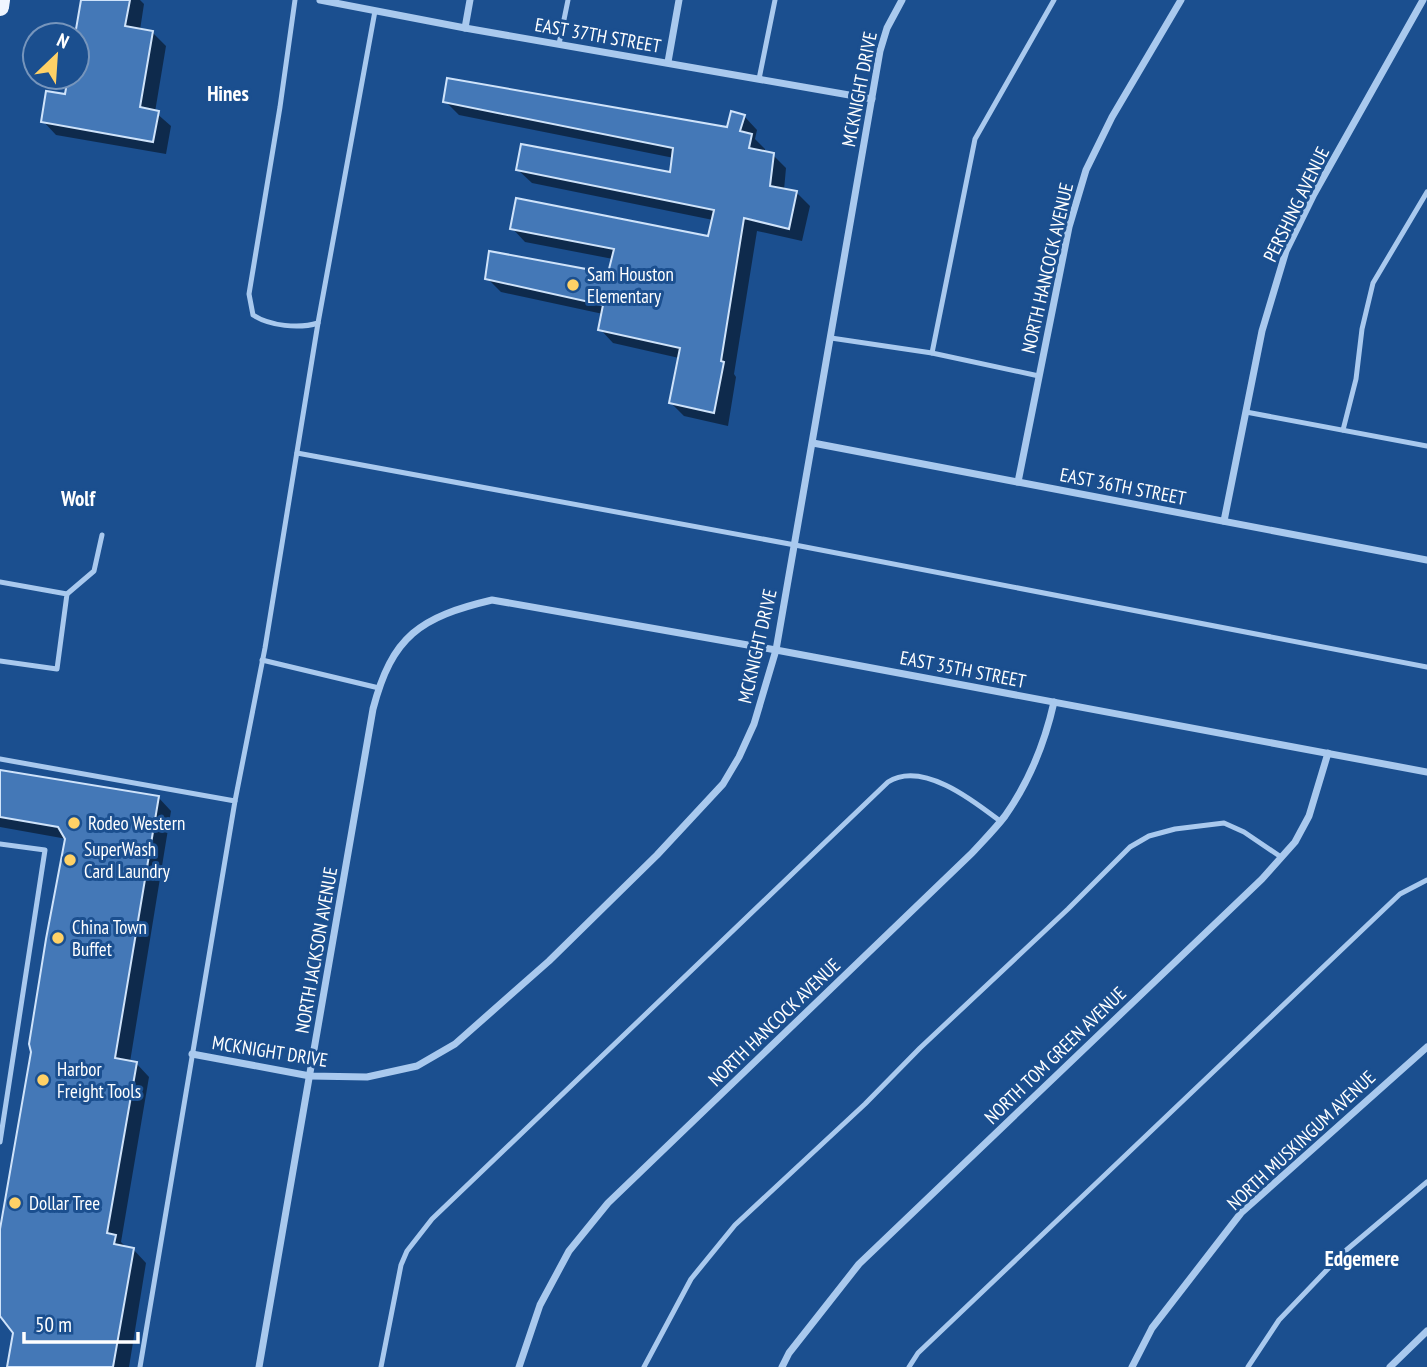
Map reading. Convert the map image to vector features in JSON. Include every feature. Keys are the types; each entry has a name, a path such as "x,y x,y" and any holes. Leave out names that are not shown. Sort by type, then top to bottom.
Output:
{"main road":[{"path":"0,7 1,0"}],"street":[{"name":"EAST 37TH STREET","path":"320,0 366,4 375,11 465,28 872,99"},
{"path":"465,28 470,0"},
{"path":"668,62 679,0"},
{"name":"MCKNIGHT DRIVE","path":"192,1055 310,1076 368,1077 417,1066 456,1044 486,1019 647,864 723,784 754,724 776,650 872,99 887,28 902,0"},
{"name":"NORTH HANCOCK AVENUE","path":"1018,482 1069,227 1086,170 1112,117 1181,0"},
{"name":"PERSHING AVENUE","path":"1224,521 1262,331 1286,251 1314,194 1423,0"},
{"name":"EAST 36TH STREET","path":"813,443 1427,559"},
{"name":"EAST 35TH STREET","path":"492,600 776,650 1427,772"},
{"name":"NORTH JACKSON AVENUE","path":"259,1367 379,688 389,661 412,634 433,618 457,608 492,600"},
{"name":"NORTH HANCOCK AVENUE","path":"519,1367 540,1305 569,1251 608,1203 972,853 1000,821 1030,773 1048,727 1054,702"},
{"name":"NORTH TOM GREEN AVENUE","path":"782,1367 789,1353 859,1264 1281,858 1295,842 1309,816 1328,753"},
{"name":"NORTH MUSKINGUM AVENUE","path":"1132,1367 1152,1328 1241,1213 1427,1046"},
{"path":"1390,1367 1427,1331"}],"lane":[{"path":"295,0 249,294 253,315 261,321 305,327 318,323"},
{"path":"559,44 568,0"},
{"path":"759,79 775,0"},
{"path":"932,353 975,139 1054,0"},
{"path":"140,1367 235,801 375,11"},
{"path":"1343,430 1356,379 1362,329 1373,283 1427,192"},
{"path":"831,338 932,353 1039,376"},
{"path":"1246,412 1427,446"},
{"path":"298,453 795,545 1427,667"},
{"path":"0,660 57,668 67,594 94,570 102,535"},
{"path":"0,582 67,594"},
{"path":"262,660 379,688"},
{"path":"0,759 235,801"},
{"path":"381,1367 401,1265 407,1251 432,1219 888,782 904,775 949,786 1000,821"},
{"path":"644,1367 691,1279 735,1225 1130,847 1149,836 1175,829 1224,823 1244,832 1281,858"},
{"path":"0,844 45,850 0,1142"},
{"path":"909,1367 918,1353 1400,894 1427,880"},
{"path":"1248,1367 1279,1320 1337,1260 1427,1182"}],"building":[{"path":"81,0 130,0 125,26 153,31 140,107 159,111 153,142 41,122 46,91 65,94 66,91 91,91 91,21 77,21"},
{"path":"447,78 727,127 731,111 745,115 740,131 752,134 749,148 774,153 770,186 797,191 789,229 744,218 721,361 724,362 714,413 669,403 680,348 598,330 603,305 485,279 489,251 608,273 614,249 510,229 516,198 708,236 714,210 516,170 521,144 670,172 673,148 443,102"},
{"path":"0,770 159,796 115,1058 137,1062 107,1233 116,1235 114,1244 134,1248 113,1367 7,1367 13,1333 0,1316 0,1229 31,1052 29,1044 46,939 65,839 58,827 0,817"}],"place":[{"name":"Sam Houston Elementary","path":"573,285"},
{"name":"Rodeo Western","path":"74,823"},
{"name":"SuperWash Card Laundry","path":"70,860"},
{"name":"China Town Buffet","path":"58,938"},
{"name":"Harbor Freight Tools","path":"43,1080"},
{"name":"Dollar Tree","path":"15,1203"}],"district":[{"name":"Hines","path":"228,93"},
{"name":"Wolf","path":"78,498"},
{"name":"Edgemere","path":"1362,1258"}]}
